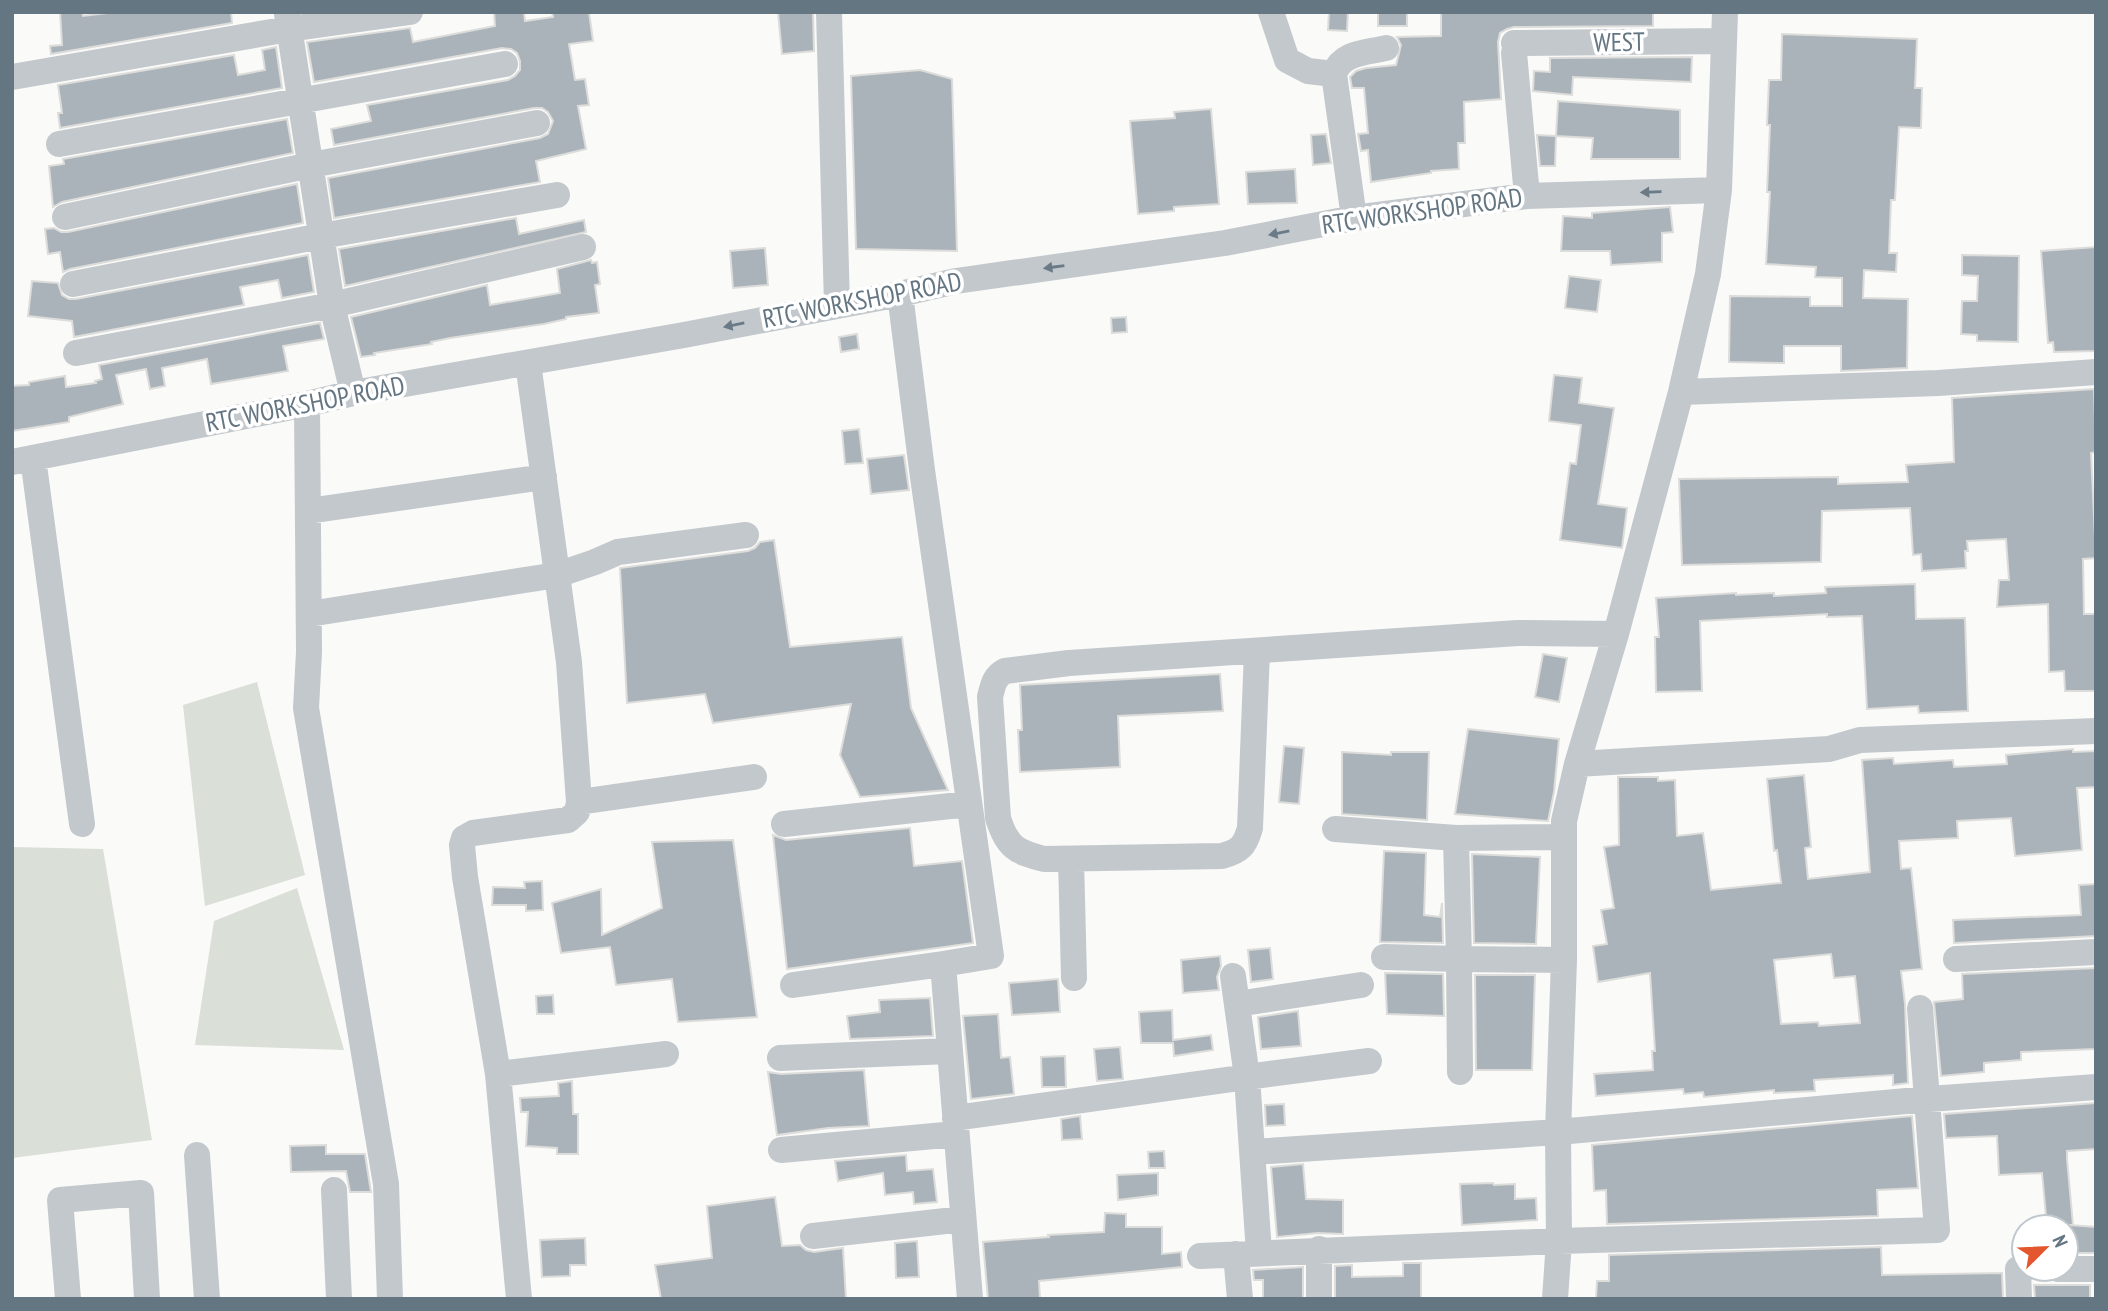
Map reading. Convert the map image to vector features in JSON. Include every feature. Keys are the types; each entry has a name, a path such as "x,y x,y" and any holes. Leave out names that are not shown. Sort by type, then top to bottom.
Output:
{"street":[{"path":"12,77 288,20 410,12"},
{"path":"829,12 836,306"},
{"path":"1271,12 1287,60 1308,71 1334,74"},
{"path":"1555,1299 1559,1241 1558,1132 1564,960 1564,821 1577,764 1616,634 1681,392 1709,274 1719,190 1725,12"},
{"path":"288,20 332,305 353,393"},
{"name":"WEST","path":"1527,196 1514,48 1724,41"},
{"path":"1354,218 1334,74 1337,65 1344,58 1386,48"},
{"path":"59,144 505,64"},
{"path":"65,217 311,165 537,123"},
{"name":"RTC WORKSHOP ROAD","path":"23,460 353,393 836,306 956,281 1225,243 1354,218 1527,196 1719,190"},
{"path":"73,284 321,236 557,195"},
{"path":"76,353 332,305 583,247"},
{"path":"793,985 991,956 922,470 900,294"},
{"path":"519,1299 498,1074 462,845 464,838 473,833 568,820 577,812 579,802 569,662 528,363"},
{"path":"1681,392 1938,383 2096,372"},
{"path":"307,404 309,652 306,708 386,1184 390,1299"},
{"path":"23,460 82,824"},
{"path":"308,511 544,477"},
{"path":"309,614 557,575 618,552 746,535"},
{"path":"1257,651 1250,828 1246,842 1238,851 1222,856 1044,859 1023,854 1012,846 1002,833 998,818 989,697 998,675 1005,671 1069,663 1518,633 1616,634"},
{"path":"1577,764 1829,749 1860,740 2096,731"},
{"path":"579,802 754,777"},
{"path":"784,824 969,804"},
{"path":"1335,829 1456,838 1564,837"},
{"path":"1456,838 1460,1072"},
{"path":"1071,859 1074,978"},
{"path":"1956,959 2096,952"},
{"path":"1384,957 1564,960"},
{"path":"943,964 970,1299"},
{"path":"1233,976 1247,1077 1253,1152 1248,1253 1240,1299"},
{"path":"1237,1004 1361,985"},
{"path":"1200,1256 1319,1249 1937,1230 1920,1008"},
{"path":"780,1058 949,1051"},
{"path":"498,1074 666,1054"},
{"path":"781,1150 956,1126 1247,1077 1369,1060"},
{"path":"1253,1152 1558,1132 2096,1087"},
{"path":"197,1155 207,1299"},
{"path":"334,1190 339,1299"},
{"path":"68,1299 60,1200 141,1193 147,1299"},
{"path":"813,1236 963,1219"},
{"path":"1319,1249 1319,1299"}],"shaded area":[{"path":"257,682 305,875 205,906 183,705"},
{"path":"12,847 103,849 152,1140 12,1158"},
{"path":"297,888 344,1050 195,1045 214,921"}],"building":[{"path":"60,12 82,12 83,16 116,12 231,12 232,23 51,54 50,46 62,45"},
{"path":"494,12 524,12 525,21 553,17 552,12 589,12 593,41 569,44 575,80 585,79 589,105 578,106 586,149 536,161 540,182 334,218 328,178 540,138 548,134 553,121 548,112 542,108 534,108 334,145 331,129 371,121 367,105 508,80 520,70 520,61 517,53 502,48 314,82 307,42 410,28 413,42 495,26"},
{"path":"778,12 813,12 814,51 782,54"},
{"path":"1329,12 1348,12 1347,31 1328,30"},
{"path":"1378,12 1407,12 1407,26 1378,26"},
{"path":"1441,12 1653,12 1653,26 1507,29 1500,33 1498,42 1501,99 1464,102 1465,143 1458,143 1459,169 1431,171 1371,182 1368,150 1361,151 1358,134 1368,133 1364,88 1352,88 1350,77 1356,71 1366,68 1396,65 1401,45 1397,37 1441,36"},
{"path":"1782,34 1917,39 1915,88 1922,88 1921,128 1899,127 1895,200 1891,200 1889,253 1897,253 1896,272 1864,270 1863,298 1908,299 1907,368 1841,371 1841,346 1784,346 1784,363 1729,362 1730,296 1810,297 1810,306 1842,306 1842,278 1815,277 1816,267 1766,264 1770,192 1767,192 1769,80 1781,80"},
{"path":"276,47 282,88 60,128 58,113 62,113 58,85 234,55 238,75 265,70 262,50"},
{"path":"1692,57 1691,82 1573,77 1572,95 1533,91 1534,71 1550,72 1550,58"},
{"path":"920,70 952,79 957,251 856,249 851,76"},
{"path":"1558,101 1680,110 1680,159 1591,159 1593,138 1556,136"},
{"path":"1211,109 1219,204 1174,207 1174,211 1138,214 1130,121 1175,118 1174,112"},
{"path":"287,119 293,153 62,202 53,207 49,166 64,164 63,159"},
{"path":"1326,134 1331,163 1313,165 1311,135"},
{"path":"1537,135 1556,136 1555,166 1540,166"},
{"path":"1295,169 1297,203 1248,204 1246,172"},
{"path":"297,184 303,223 63,272 60,252 48,254 45,229 54,228 68,232"},
{"path":"1670,207 1673,232 1662,233 1662,262 1611,265 1610,251 1561,251 1563,216 1592,218 1592,213"},
{"path":"516,218 519,234 584,220 586,232 345,286 339,249"},
{"path":"2096,247 2096,351 2054,352 2053,342 2048,343 2041,251"},
{"path":"765,248 768,285 733,288 730,251"},
{"path":"308,255 314,292 282,298 278,280 240,287 244,305 74,337 72,321 28,316 32,281 58,283 62,295 76,299"},
{"path":"1962,255 2019,256 2018,342 1977,341 1977,335 1961,334 1962,301 1977,301 1978,276 1962,275"},
{"path":"591,260 592,263 597,262 600,284 595,285 599,313 450,338 431,342 432,344 361,357 351,317 487,285 490,305 560,293 557,269"},
{"path":"1569,276 1601,280 1597,312 1565,308"},
{"path":"1126,317 1127,332 1112,333 1111,318"},
{"path":"320,323 324,339 283,346 288,371 211,384 207,359 162,368 165,386 150,389 146,369 116,375 123,404 69,417 69,422 12,431 12,386 29,385 29,382 65,376 66,387 96,383 95,381 102,379 99,365"},
{"path":"857,334 859,349 841,352 839,337"},
{"path":"1554,375 1582,378 1579,403 1614,408 1598,504 1627,508 1622,548 1560,540 1570,463 1576,464 1581,425 1549,421"},
{"path":"2094,389 2096,452 2091,453 2096,558 2083,559 2084,614 2096,614 2096,691 2065,691 2064,671 2049,672 2048,604 1997,607 1999,580 2009,580 2006,539 1967,541 1966,568 1922,571 1921,554 1913,555 1910,508 1822,511 1821,562 1682,565 1679,479 1838,477 1838,484 1908,482 1906,465 1954,462 1952,398"},
{"path":"859,429 863,463 845,464 842,431"},
{"path":"904,455 909,490 871,494 867,459"},
{"path":"774,540 790,647 902,637 911,708 948,790 860,797 840,755 851,704 713,723 705,694 627,703 620,568 748,551 760,542"},
{"path":"1915,584 1916,619 1965,618 1968,711 1919,713 1918,706 1867,709 1862,616 1827,617 1827,614 1700,621 1702,691 1656,692 1655,637 1659,637 1656,598 1736,593 1774,593 1774,596 1826,593 1825,587"},
{"path":"1543,654 1567,658 1559,702 1535,697"},
{"path":"1220,674 1223,711 1118,716 1120,767 1020,772 1020,685"},
{"path":"1468,729 1559,739 1548,821 1455,814"},
{"path":"1284,746 1304,748 1299,804 1279,802"},
{"path":"2073,749 2073,752 2096,751 2096,787 2077,788 2082,850 2015,856 2011,818 1957,821 1958,838 1899,841 1901,869 1911,868 1922,969 1901,971 1908,1083 1893,1085 1893,1075 1814,1080 1815,1091 1774,1093 1774,1090 1704,1097 1703,1092 1684,1094 1683,1089 1596,1096 1594,1074 1653,1070 1652,1051 1655,1051 1650,973 1598,982 1593,946 1607,944 1601,910 1614,908 1604,847 1619,845 1618,777 1658,777 1658,781 1675,780 1677,836 1703,833 1711,890 1781,883 1777,850 1774,851 1767,779 1804,775 1811,847 1805,848 1808,879 1870,872 1862,760 1893,758 1894,764 1953,760 1954,767 2007,764 2006,755","holes":["1831,954 1834,978 1855,976 1860,1023 1819,1026 1818,1022 1781,1024 1774,960"]},
{"path":"1342,752 1391,755 1391,752 1429,752 1427,820 1342,814"},
{"path":"910,828 914,866 962,861 973,943 787,969 773,835 786,840"},
{"path":"733,840 757,1017 678,1022 672,979 616,985 610,947 561,953 552,903 601,889 602,935 662,908 652,842"},
{"path":"1384,851 1426,853 1424,915 1440,917 1442,903 1443,943 1380,942"},
{"path":"1472,854 1540,857 1536,944 1474,943"},
{"path":"542,881 543,910 526,911 526,905 492,905 493,887 525,888 524,882"},
{"path":"2096,884 2096,936 1954,943 1953,920 2081,915 2079,885"},
{"path":"1270,948 1273,979 1251,982 1248,950"},
{"path":"1220,956 1221,966 1217,977 1219,990 1183,993 1181,960"},
{"path":"2096,968 2096,1049 2021,1052 2021,1060 1984,1063 1984,1072 1941,1076 1934,1002 1963,999 1962,974"},
{"path":"1385,973 1443,974 1444,1016 1387,1014"},
{"path":"1475,975 1535,975 1532,1070 1476,1070"},
{"path":"1058,979 1060,1012 1012,1015 1009,983"},
{"path":"553,995 554,1014 537,1014 536,996"},
{"path":"930,998 933,1036 850,1039 847,1016 880,1012 879,1000"},
{"path":"1172,1010 1173,1040 1211,1035 1213,1050 1174,1056 1173,1043 1141,1043 1139,1012"},
{"path":"1298,1011 1301,1046 1261,1049 1258,1017"},
{"path":"998,1014 1001,1058 1010,1057 1014,1094 971,1099 963,1016"},
{"path":"1120,1047 1123,1079 1097,1081 1094,1049"},
{"path":"1065,1056 1066,1087 1042,1087 1041,1057"},
{"path":"864,1070 869,1126 777,1135 768,1072 781,1074"},
{"path":"572,1081 573,1114 578,1114 578,1154 557,1154 557,1148 526,1146 528,1112 521,1112 520,1098 559,1096 558,1083"},
{"path":"2096,1103 2096,1149 2067,1151 2072,1213 2046,1213 2042,1173 1999,1175 1997,1136 1946,1138 1944,1114"},
{"path":"1284,1104 1285,1125 1266,1126 1265,1105"},
{"path":"1080,1116 1082,1139 1062,1140 1061,1119"},
{"path":"1912,1116 1918,1188 1877,1190 1878,1216 1607,1224 1606,1190 1594,1191 1592,1145"},
{"path":"326,1145 326,1154 365,1154 371,1192 350,1192 346,1171 291,1172 290,1146"},
{"path":"1164,1151 1165,1168 1149,1168 1148,1152"},
{"path":"906,1155 907,1171 933,1169 937,1202 914,1204 913,1192 885,1195 883,1173 838,1181 835,1161"},
{"path":"1303,1164 1306,1199 1343,1200 1343,1234 1318,1233 1277,1237 1271,1167"},
{"path":"1158,1173 1158,1195 1118,1200 1117,1175"},
{"path":"1460,1184 1515,1184 1515,1199 1536,1198 1537,1220 1462,1225"},
{"path":"775,1197 782,1246 800,1245 814,1252 843,1248 846,1299 661,1299 655,1265 712,1258 707,1206"},
{"path":"1105,1213 1126,1214 1126,1227 1162,1227 1162,1254 1181,1252 1182,1267 1039,1281 1040,1299 988,1299 983,1242 1104,1232"},
{"path":"2080,1226 2096,1227 2096,1253 2080,1253"},
{"path":"585,1238 586,1265 570,1265 570,1276 542,1277 540,1240"},
{"path":"917,1241 919,1277 896,1278 895,1243"},
{"path":"1881,1247 1882,1275 2002,1273 2003,1299 1596,1299 1597,1281 1609,1281 1609,1255"},
{"path":"1403,1263 1421,1263 1421,1299 1335,1299 1335,1266 1352,1265 1352,1277 1403,1276"},
{"path":"1303,1267 1303,1299 1263,1298 1263,1280 1254,1280 1253,1270"},
{"path":"2034,1285 2090,1285 2090,1299 2035,1299"}]}
